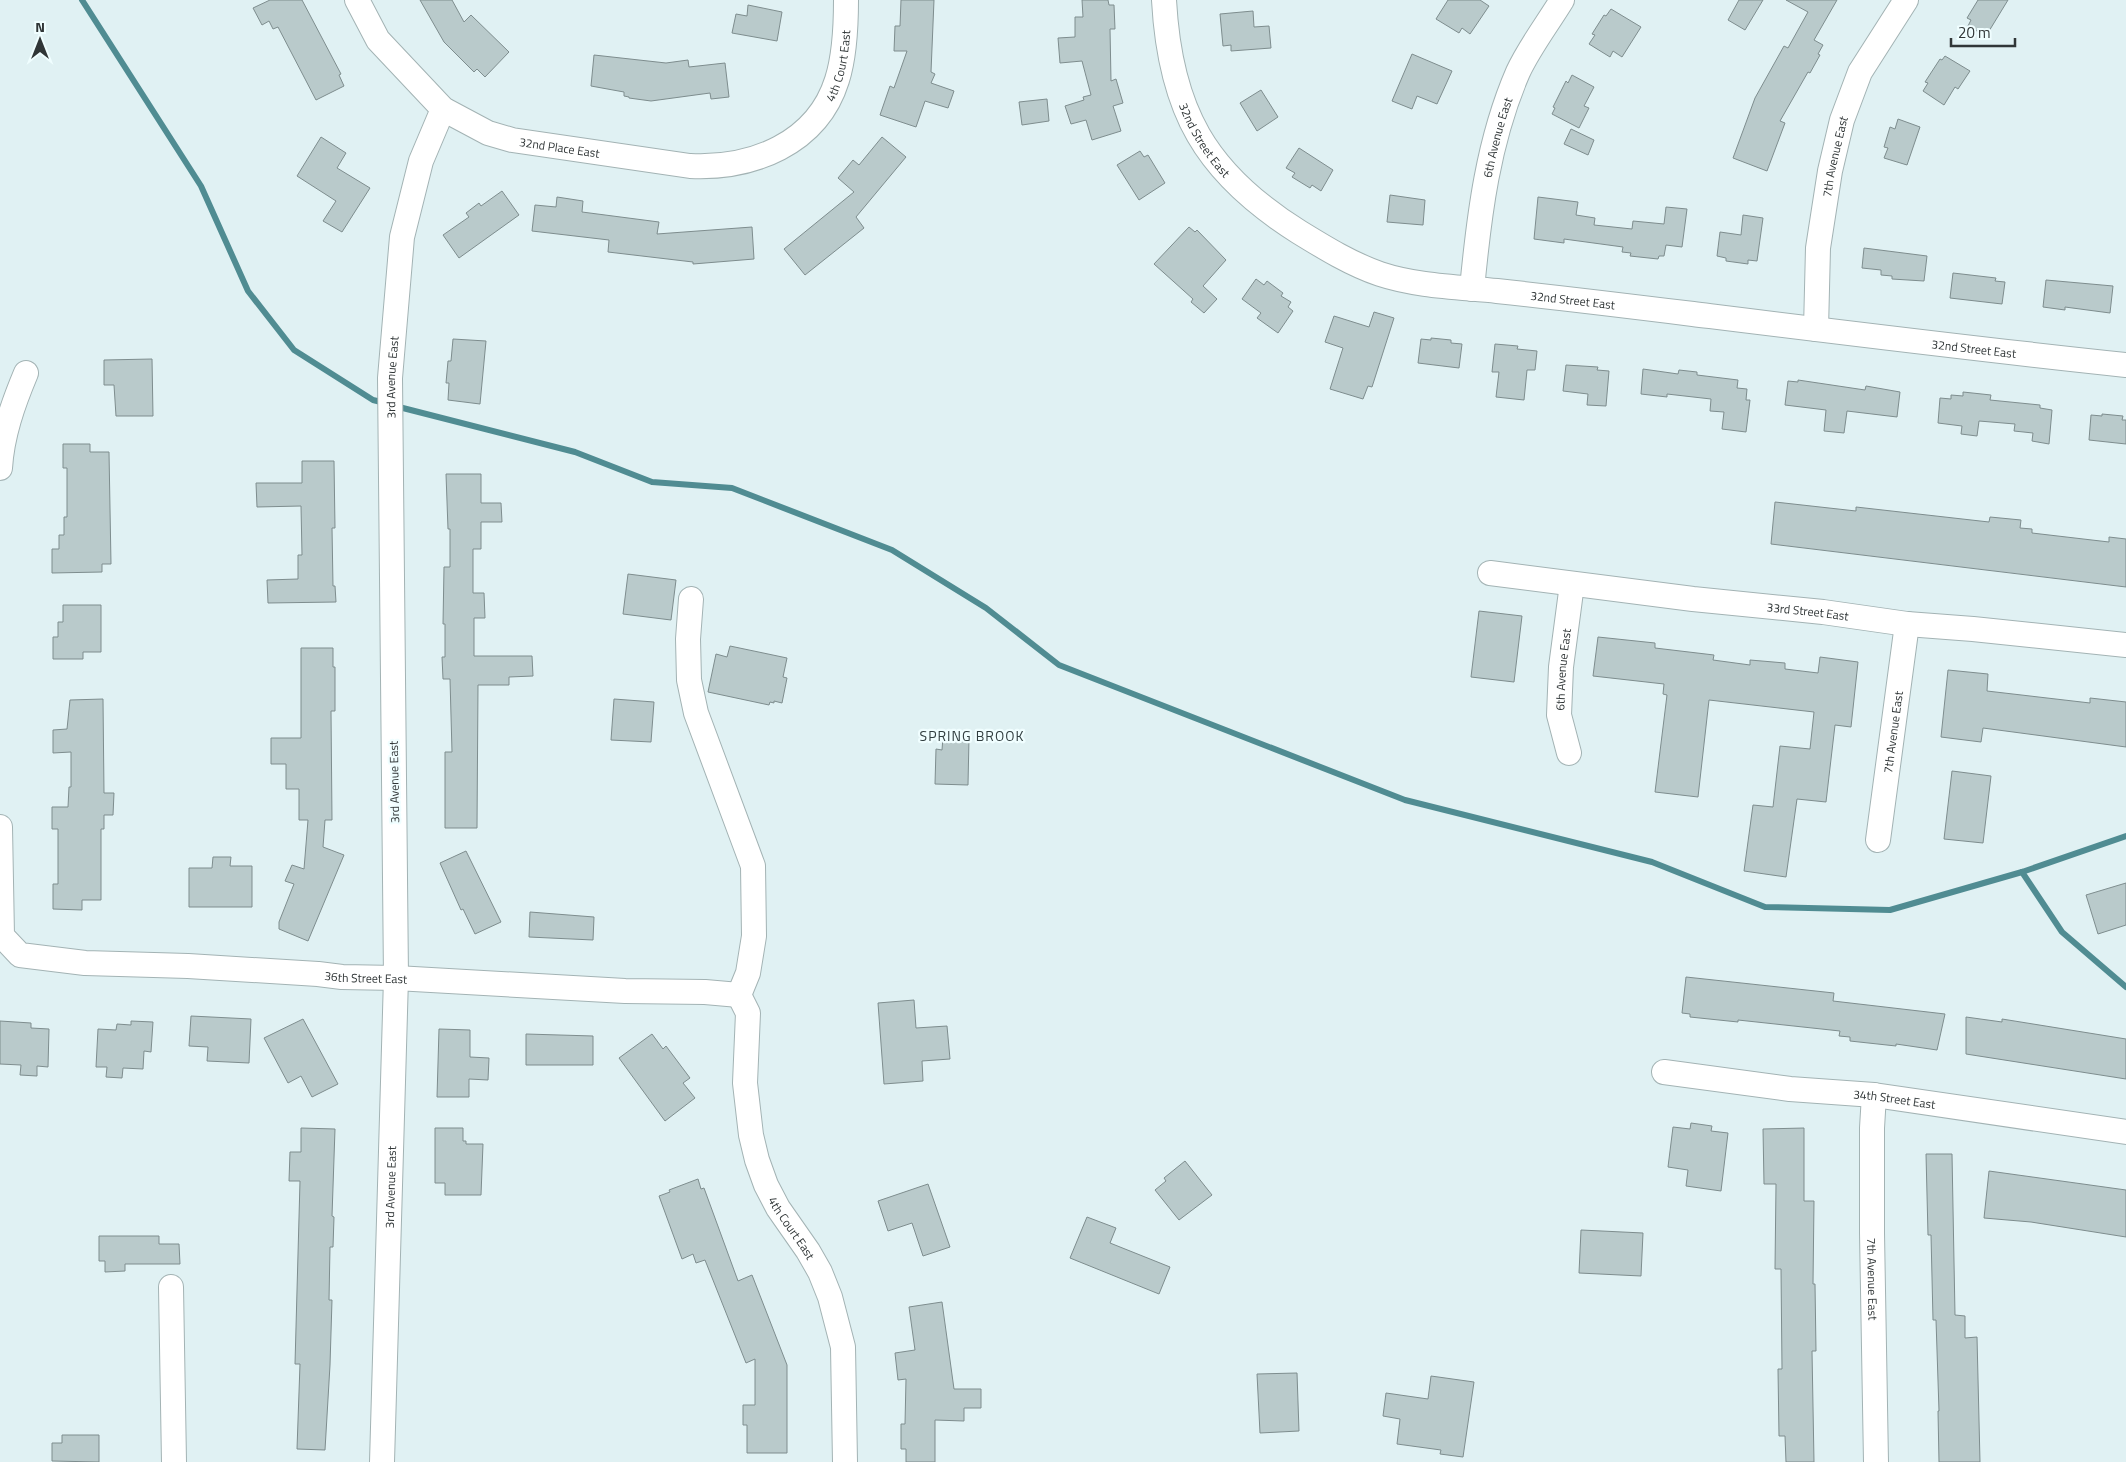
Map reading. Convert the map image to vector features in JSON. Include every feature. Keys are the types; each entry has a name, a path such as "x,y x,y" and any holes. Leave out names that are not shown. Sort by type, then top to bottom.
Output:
{"street":[{"name":"32nd Place East","path":"357,0 378,40 443,109 488,133 512,140 716,167 767,154 790,142 811,125"},
{"name":"4th Court East","path":"811,125 827,104 837,80 843,55 846,0"},
{"name":"6th Avenue East","path":"1472,289 1479,219 1492,143 1518,71 1562,0"},
{"name":"7th Avenue East","path":"1816,329 1818,248 1830,171 1842,120 1860,72 1906,0"},
{"name":"32nd Street East","path":"1164,6 1170,61 1185,111 1197,134 1228,176 1288,225 1332,253 1364,268 1381,274 1431,284 2126,365"},
{"name":"3rd Avenue East","path":"382,1462 396,978 390,378 402,237 421,161 443,109"},
{"path":"0,468 1,452 13,405 26,373"},
{"name":"33rd Street East","path":"1490,573 1823,612 1907,624 2126,645"},
{"name":"6th Avenue East","path":"1569,753 1559,716 1561,667 1572,584"},
{"path":"690,600 689,680 696,713 753,866 754,936 748,973 739,995"},
{"name":"7th Avenue East","path":"1878,840 1907,624"},
{"name":"36th Street East","path":"0,827 2,936 20,955 85,963 188,966 342,977 739,995"},
{"name":"4th Court East","path":"739,995 748,1013 745,1083 749,1126 756,1160 778,1208 820,1272 830,1297 843,1347 845,1462"},
{"name":"34th Street East","path":"1664,1072 1790,1088 1874,1094 2126,1132"},
{"name":"7th Avenue East","path":"1874,1094 1872,1128 1872,1233 1876,1462"},
{"path":"171,1286 174,1462"}],"building":[{"path":"270,0 302,0 341,74 339,75 344,86 316,100 278,27 273,29 269,21 262,25 253,8"},
{"path":"420,0 452,0 464,22 471,15 509,52 485,77 477,69 474,72 444,42"},
{"path":"901,0 934,0 931,72 935,74 931,83 954,91 948,108 925,101 916,127 880,115 890,86 894,88 907,51 894,51 895,26 900,26"},
{"path":"1082,0 1108,0 1109,5 1114,5 1115,29 1110,29 1111,81 1116,79 1123,103 1113,106 1121,131 1092,140 1086,120 1071,124 1065,106 1084,100 1083,97 1091,95 1082,61 1060,63 1058,38 1075,37 1075,17 1083,17"},
{"path":"1448,0 1480,0 1489,6 1470,34 1462,28 1459,33 1436,19"},
{"path":"1739,0 1763,0 1745,30 1728,20"},
{"path":"1786,0 1837,0 1814,40 1823,45 1818,54 1820,55 1780,121 1785,123 1767,171 1733,158 1755,98 1784,46 1788,48 1808,12"},
{"path":"1978,0 2008,0 1986,36 1968,26 1971,20 1967,18"},
{"path":"748,5 782,12 777,41 732,33 736,14 747,16"},
{"path":"1611,9 1641,27 1622,57 1613,51 1610,57 1589,44 1595,35 1592,34 1604,15 1606,16"},
{"path":"1253,11 1254,27 1269,26 1271,48 1231,51 1231,45 1223,46 1220,14"},
{"path":"1412,54 1452,71 1437,104 1417,96 1412,109 1392,101"},
{"path":"594,55 666,63 688,60 689,67 725,63 729,97 711,99 710,93 651,101 629,98 624,96 624,92 591,86"},
{"path":"1945,56 1970,71 1958,89 1955,87 1944,105 1923,91 1928,83 1925,82 1940,59 1942,60"},
{"path":"1572,75 1594,87 1584,106 1589,108 1579,128 1552,114 1555,108 1553,107 1566,81 1568,83"},
{"path":"1261,90 1278,117 1257,131 1240,103"},
{"path":"1047,99 1049,121 1022,125 1019,102"},
{"path":"1898,119 1920,127 1907,165 1884,158 1888,148 1884,147 1890,127 1895,129"},
{"path":"1571,129 1594,140 1588,155 1564,144"},
{"path":"321,137 346,153 337,168 370,188 342,232 323,221 336,201 297,176"},
{"path":"882,137 906,157 856,217 864,228 805,275 784,249 854,192 838,178 853,160 859,165"},
{"path":"1299,148 1333,170 1321,191 1312,185 1310,188 1292,177 1295,173 1286,168"},
{"path":"1140,151 1144,157 1148,155 1165,183 1139,200 1117,165"},
{"path":"502,191 519,215 459,258 443,235 469,217 466,213 479,203 481,206"},
{"path":"1390,195 1425,200 1423,225 1387,222"},
{"path":"557,197 583,201 582,212 659,222 657,234 752,227 754,259 693,264 693,262 608,252 609,240 532,231 535,205 556,207"},
{"path":"1538,197 1578,202 1576,215 1595,218 1594,225 1632,229 1633,221 1664,224 1666,207 1687,209 1682,247 1666,245 1664,256 1659,256 1658,259 1630,256 1631,253 1622,252 1623,247 1564,239 1564,243 1534,239"},
{"path":"1743,215 1763,218 1757,261 1748,260 1748,264 1726,261 1726,258 1717,256 1720,232 1741,235"},
{"path":"1189,227 1195,232 1197,230 1226,260 1203,286 1217,299 1204,313 1191,302 1193,299 1154,264"},
{"path":"1864,248 1927,256 1924,281 1892,279 1892,276 1881,275 1881,270 1862,268"},
{"path":"1953,273 1996,278 1995,281 2005,282 2002,304 1950,298"},
{"path":"1256,279 1264,285 1267,281 1283,293 1281,296 1291,302 1288,307 1293,311 1278,333 1257,318 1261,313 1242,299"},
{"path":"2046,280 2113,286 2110,313 2065,307 2065,310 2043,307"},
{"path":"1374,312 1394,318 1372,387 1368,386 1363,399 1330,389 1343,348 1325,342 1334,316 1369,327"},
{"path":"1431,338 1451,340 1451,343 1462,344 1459,368 1418,363 1421,339 1431,340"},
{"path":"453,339 486,341 480,404 448,400 449,383 446,383"},
{"path":"1495,344 1518,346 1517,349 1537,351 1535,370 1527,370 1524,400 1496,397 1499,372 1492,372"},
{"path":"152,359 153,416 116,416 114,385 104,385 104,360"},
{"path":"1566,365 1598,367 1597,370 1609,371 1606,406 1587,405 1588,394 1563,391"},
{"path":"1643,369 1678,374 1679,370 1697,372 1697,375 1738,380 1737,388 1747,389 1746,400 1750,400 1746,432 1722,429 1724,412 1710,411 1711,399 1667,394 1667,397 1641,394"},
{"path":"1798,380 1865,390 1866,386 1900,392 1897,417 1847,411 1844,433 1824,431 1826,410 1785,405 1788,381 1798,382"},
{"path":"1963,392 1991,395 1990,400 2040,405 2040,408 2052,410 2049,444 2032,441 2033,433 2014,431 2015,424 1979,421 1977,436 1961,434 1962,426 1938,423 1940,398 1951,399 1951,395 1963,396"},
{"path":"2102,414 2123,416 2122,420 2126,420 2126,444 2089,440 2091,415 2102,416"},
{"path":"63,444 90,444 90,452 109,452 111,564 102,564 102,572 52,573 52,549 59,549 59,535 64,535 64,517 67,517 67,468 63,468"},
{"path":"302,461 334,461 335,528 332,528 333,586 335,586 336,602 268,603 267,580 298,579 298,555 302,555 301,506 257,507 256,483 302,483"},
{"path":"446,474 481,474 481,503 501,503 502,522 481,522 481,549 473,549 473,593 484,593 485,618 474,618 474,656 532,656 533,676 509,677 509,685 478,685 477,828 445,828 445,752 452,752 450,679 443,679 442,657 445,657 445,624 443,624 444,567 450,567 450,529 448,529"},
{"path":"1775,502 1856,511 1856,507 1989,522 1990,517 2021,520 2020,528 2032,529 2032,533 2109,542 2109,537 2126,539 2126,587 1771,544"},
{"path":"628,574 676,580 671,620 623,614"},
{"path":"63,605 101,605 101,652 83,652 83,659 53,659 53,637 58,637 58,622 63,622"},
{"path":"1479,611 1522,616 1514,682 1471,677"},
{"path":"1598,637 1655,643 1655,648 1714,655 1713,660 1750,665 1750,660 1785,663 1785,669 1818,673 1820,657 1858,662 1851,727 1835,725 1826,802 1797,799 1786,877 1744,871 1753,805 1773,807 1780,746 1810,749 1814,712 1709,700 1698,797 1655,792 1667,695 1663,694 1664,684 1593,676"},
{"path":"730,646 787,658 783,677 787,678 782,703 774,701 774,703 770,702 769,705 708,692 716,654 727,657"},
{"path":"301,648 333,648 335,711 331,711 332,820 325,820 323,847 344,855 308,941 279,929 279,922 294,884 285,881 292,865 304,869 308,820 299,820 299,789 286,789 286,764 271,764 271,738 301,738"},
{"path":"1948,670 1988,674 1987,691 2090,703 2090,698 2126,702 2126,747 1983,728 1981,742 1941,737"},
{"path":"103,699 104,793 114,793 113,815 104,815 104,829 101,829 101,900 82,900 82,910 53,909 53,884 58,884 58,829 52,829 52,807 68,807 69,787 71,787 71,752 53,753 53,730 67,729 70,700"},
{"path":"614,699 654,702 651,742 611,740"},
{"path":"943,737 969,738 968,785 935,784 936,749 942,750"},
{"path":"1952,771 1991,776 1983,843 1944,839"},
{"path":"466,851 501,922 475,934 463,909 461,910 440,863"},
{"path":"213,857 231,857 230,866 252,866 252,907 189,907 189,868 212,868"},
{"path":"2126,883 2126,925 2098,934 2086,895"},
{"path":"530,912 594,917 593,940 529,937"},
{"path":"1686,977 1834,993 1833,1001 1945,1014 1937,1050 1896,1044 1896,1046 1850,1041 1850,1037 1839,1036 1840,1031 1690,1017 1690,1014 1682,1013"},
{"path":"914,1000 916,1028 947,1026 950,1059 922,1061 923,1081 884,1084 878,1003"},
{"path":"191,1016 251,1019 249,1063 207,1061 208,1047 189,1046"},
{"path":"1966,1017 2002,1022 2002,1019 2126,1039 2126,1079 1966,1054"},
{"path":"303,1019 338,1084 312,1097 301,1076 288,1083 264,1038"},
{"path":"0,1021 31,1023 31,1028 49,1029 48,1067 37,1066 37,1076 20,1075 21,1065 0,1064"},
{"path":"131,1021 153,1022 151,1052 144,1051 143,1069 123,1068 122,1078 106,1077 107,1067 96,1067 98,1029 116,1030 117,1024 131,1025"},
{"path":"439,1029 470,1030 470,1057 489,1058 488,1080 469,1079 469,1097 437,1097"},
{"path":"526,1034 593,1036 593,1065 526,1065"},
{"path":"652,1034 663,1049 666,1046 690,1078 683,1083 695,1098 665,1121 619,1058"},
{"path":"1691,1123 1712,1126 1711,1131 1728,1133 1721,1191 1686,1186 1688,1170 1668,1167 1673,1127 1690,1129"},
{"path":"301,1128 335,1129 332,1216 334,1217 333,1247 330,1247 329,1300 332,1300 330,1365 325,1450 297,1449 300,1364 295,1364 300,1181 289,1181 290,1152 301,1152"},
{"path":"435,1128 463,1128 463,1141 466,1141 466,1144 483,1144 481,1195 445,1195 445,1183 435,1183"},
{"path":"1804,1128 1804,1201 1814,1201 1813,1284 1815,1284 1816,1351 1812,1351 1814,1462 1786,1462 1785,1436 1779,1436 1778,1369 1782,1369 1781,1269 1775,1269 1776,1184 1764,1184 1763,1129"},
{"path":"1926,1154 1952,1154 1955,1315 1965,1316 1965,1338 1977,1337 1980,1462 1939,1462 1936,1320 1933,1320 1931,1235 1928,1235"},
{"path":"1185,1161 1212,1195 1179,1220 1155,1190 1166,1181 1164,1178"},
{"path":"1989,1171 2126,1190 2126,1237 2031,1222 1984,1218"},
{"path":"698,1179 701,1189 704,1188 738,1281 752,1275 787,1365 787,1453 747,1453 747,1425 743,1425 743,1405 755,1405 755,1359 746,1363 705,1260 696,1263 693,1254 682,1259 659,1196 670,1192 669,1190"},
{"path":"928,1184 950,1247 923,1256 912,1223 888,1231 878,1201"},
{"path":"1087,1217 1116,1228 1110,1243 1170,1267 1159,1294 1070,1258"},
{"path":"1581,1230 1643,1233 1641,1276 1579,1273"},
{"path":"99,1236 159,1236 159,1244 179,1244 180,1264 125,1264 125,1271 105,1272 105,1261 99,1261"},
{"path":"942,1302 954,1389 981,1389 981,1408 964,1408 964,1421 935,1420 935,1462 906,1462 906,1449 901,1449 901,1424 905,1424 906,1379 898,1380 895,1353 915,1350 909,1307"},
{"path":"1297,1373 1299,1431 1260,1433 1257,1374"},
{"path":"1431,1376 1474,1382 1463,1457 1440,1454 1441,1450 1397,1444 1400,1419 1383,1416 1386,1393 1428,1399"},
{"path":"62,1435 99,1435 99,1462 52,1461 52,1443 62,1443"}],"waterway":[{"path":"82,0 201,186 248,291 294,350 373,400 385,403"},
{"path":"395,406 575,452 652,482 732,488 892,550 986,608 1059,665 1405,800 1652,862 1765,907 1890,910 2022,872 2126,836"},
{"path":"2022,872 2062,932 2126,987"}],"district":[{"name":"SPRING BROOK","path":"972,735"}]}
